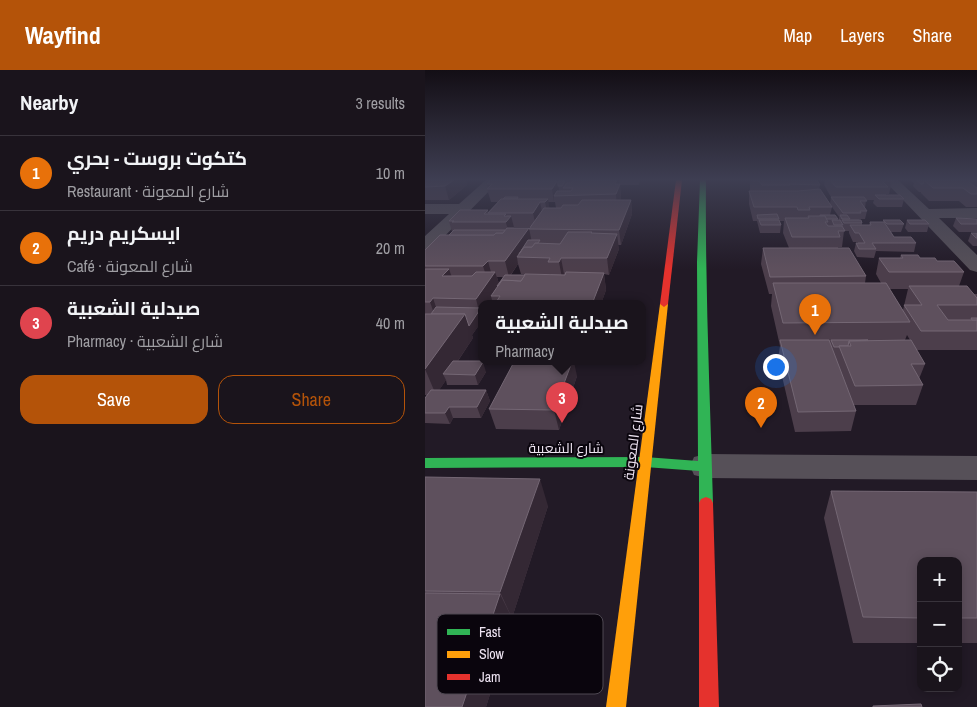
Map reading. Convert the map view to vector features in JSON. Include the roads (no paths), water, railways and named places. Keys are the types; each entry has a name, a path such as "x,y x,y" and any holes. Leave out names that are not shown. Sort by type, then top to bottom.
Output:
{"main road":[{"name":"شارع المعونة","path":"616,707 675,210"},
{"path":"702,210 701,262 709,707"},
{"name":"شارع الشعبية","path":"425,463 645,462 706,466"}],"street":[{"path":"425,246 462,210"},
{"path":"921,210 977,266"},
{"path":"925,214 977,213"},
{"path":"706,466 977,468"}],"place":[{"name":"كتكوت بروست - بحري","path":"815,335"},
{"name":"صيدلية الشعبية","path":"562,423"},
{"name":"ايسكريم دريم","path":"761,428"}]}
